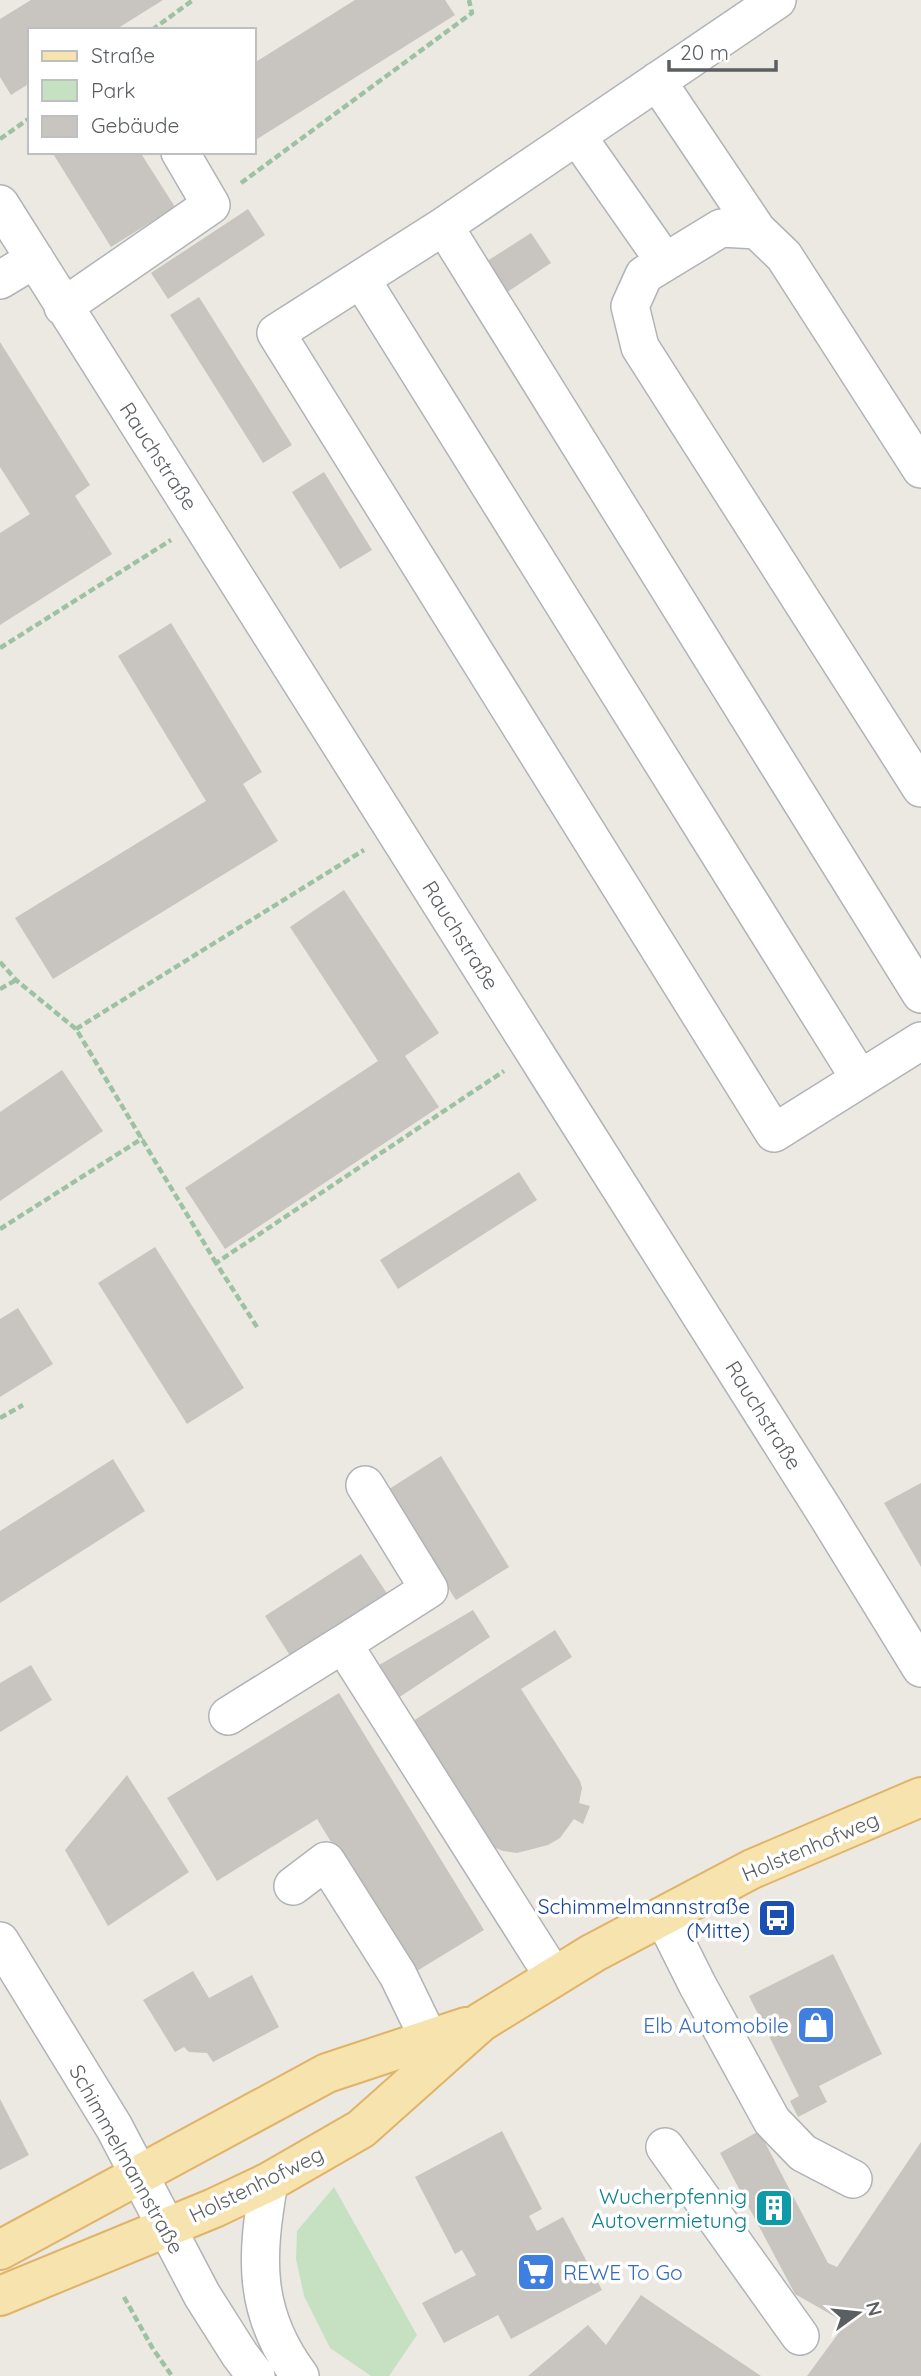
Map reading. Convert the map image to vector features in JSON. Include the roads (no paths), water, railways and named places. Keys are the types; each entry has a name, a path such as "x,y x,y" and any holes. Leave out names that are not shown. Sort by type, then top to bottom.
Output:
{"main road":[{"name":"Holstenhofweg","path":"0,2296 214,2208 269,2182 361,2129 481,2022 554,1977 752,1869 921,1797"},
{"name":"Holstenhofweg","path":"0,2250 327,2073 481,2022"}],"street":[{"path":"777,0 444,226 276,332 774,1133 921,1041"},
{"path":"657,81 757,230 785,256 921,469"},
{"path":"577,136 665,262"},
{"path":"63,307 211,205 181,154"},
{"name":"Rauchstraße","path":"0,204 921,1668"},
{"path":"444,226 921,994"},
{"path":"757,230 721,228 644,275 629,306 639,348 921,788"},
{"path":"0,280 35,259"},
{"path":"361,279 860,1079"},
{"path":"228,1716 429,1589 365,1485"},
{"path":"343,1644 554,1977"},
{"path":"293,1886 326,1861 398,1975 429,2039"},
{"path":"663,1916 772,2121 803,2153 853,2179"},
{"name":"Schimmelmannstraße","path":"0,1941 109,2119 202,2295 240,2356 256,2376"},
{"path":"665,2147 800,2336"},
{"path":"269,2182 259,2255 261,2284 271,2323 300,2376"}],"place":[{"name":"Schimmelmannstraße (Mitte)","path":"777,1918"},
{"name":"Elb Automobile","path":"816,2025"},
{"name":"Wucherpfennig Autovermietung","path":"774,2208"},
{"name":"REWE To Go","path":"536,2272"}]}
